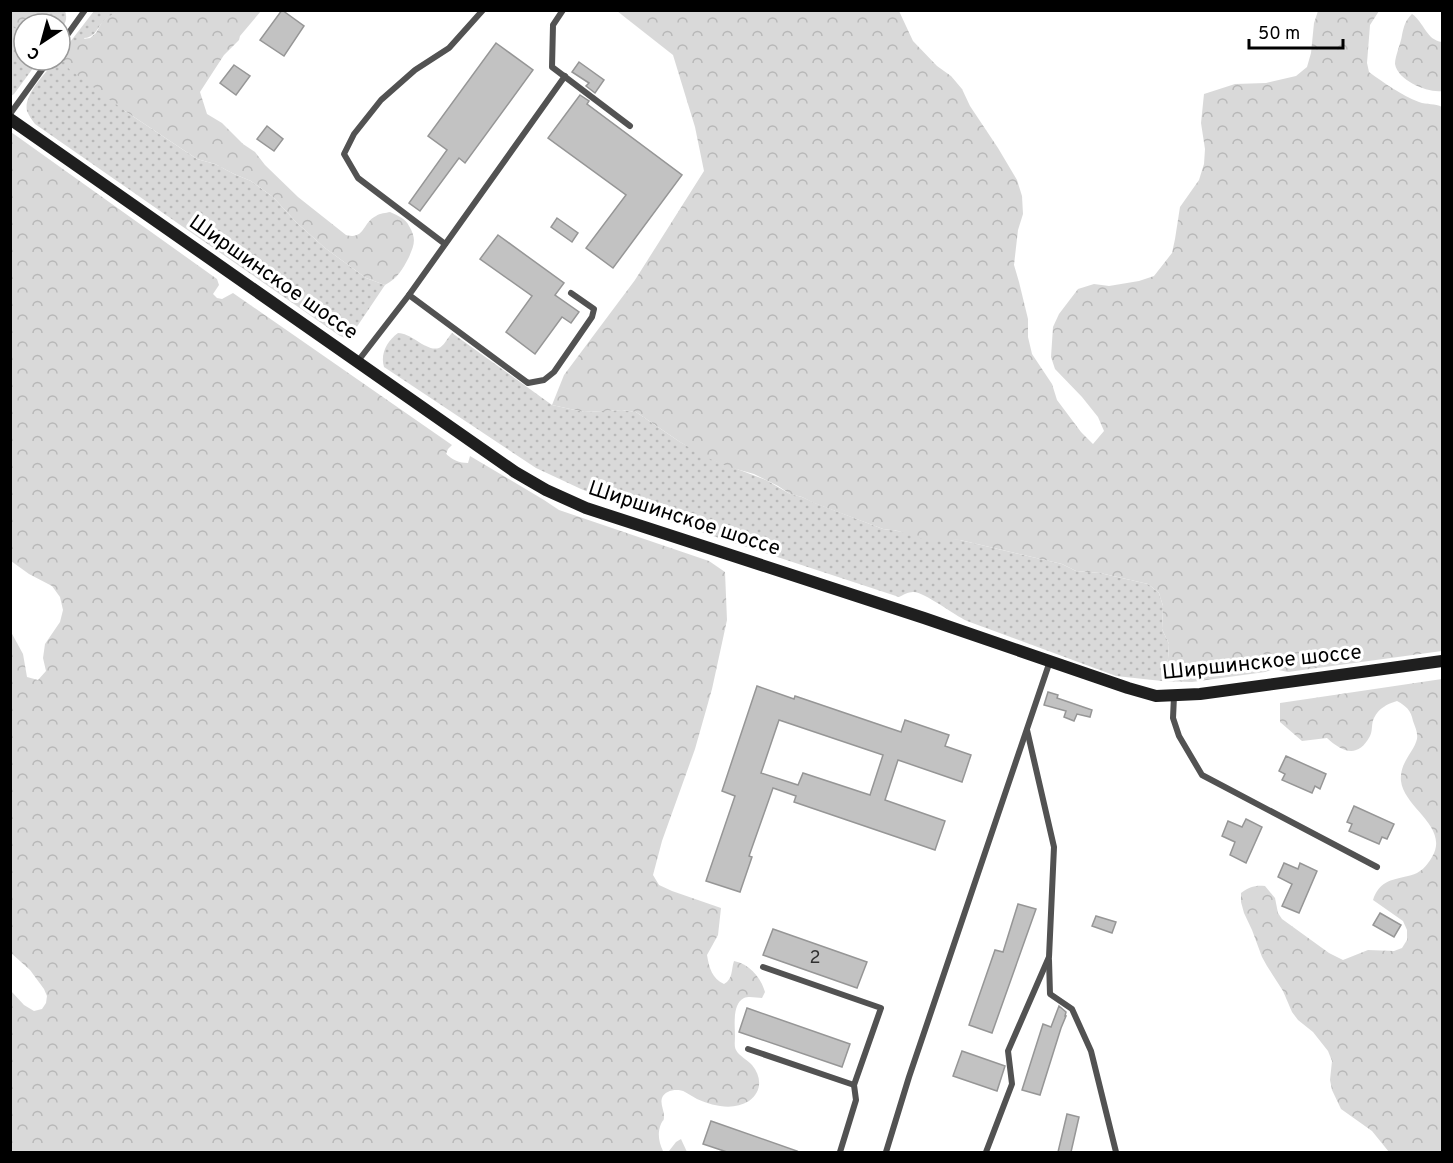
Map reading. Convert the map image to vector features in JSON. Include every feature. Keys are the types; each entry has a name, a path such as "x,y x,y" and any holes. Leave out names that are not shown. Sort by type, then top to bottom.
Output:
{"main road":[{"name":"Ширшинское шоссе","path":"10,119 515,472 546,490 586,508 1156,696 1200,694 1443,661"}],"lane":[{"path":"72,28 85,10"},
{"path":"445,244 358,178 344,154 354,134 381,100 415,69 449,48 483,10"},
{"path":"563,10 553,25 552,68 630,126"},
{"path":"10,114 40,72"},
{"path":"358,362 409,295 565,76"},
{"path":"409,295 528,383 544,380 554,372 592,317 594,309 571,293"},
{"path":"886,1152 909,1077 1050,661"},
{"path":"1174,696 1173,718 1179,735 1202,775 1377,867"},
{"path":"1027,730 1054,847 1049,957 1050,994 1072,1009 1090,1051 1116,1152"},
{"path":"986,1152 1012,1084 1008,1051 1049,957"},
{"path":"763,967 881,1008 854,1085 856,1100 840,1152"},
{"path":"748,1049 854,1085"}],"green space":[{"path":"120,10 261,11 239,40 224,55 200,92 207,114 222,123 243,144 255,152 298,197 346,235 357,235 371,219 381,214 390,212 404,219 412,231 414,242 402,270 385,285 366,278 325,248 273,197 251,181 215,164 197,159 125,111 72,71 72,41 90,38 108,17"},
{"path":"10,11 40,12 12,12 11,24"},
{"path":"11,11 65,11 12,12 12,72 30,72 11,96"},
{"path":"94,11 120,11 106,19 92,36 84,38 125,111 197,159 215,164 251,181 273,197 325,248 366,278 385,285 350,337 340,336 35,124 27,111 28,98 46,72 72,72 72,39"},
{"path":"617,11 899,11 913,41 962,89 970,106 1017,180 1022,196 1023,214 1018,230 1014,265 1028,319 1028,337 1032,354 1052,384 1057,400 1093,444 1104,431 1098,417 1055,369 1051,357 1053,327 1059,314 1078,289 1094,284 1109,286 1139,281 1154,276 1172,253 1180,207 1199,180 1204,164 1205,149 1201,123 1204,94 1235,84 1266,83 1296,76 1307,67 1318,11 1379,11 1370,25 1367,63 1369,72 1412,99 1442,107 1442,651 1288,672 1274,669 1192,682 1162,681 1168,659 1169,644 1162,629 1163,606 1159,593 1148,584 1100,573 1076,571 1062,564 960,540 923,539 883,529 790,494 754,474 703,456 636,412 622,410 584,412 552,405 564,375 635,280 704,171 695,127 673,55"},
{"path":"1412,14 1432,38 1442,42 1442,91 1414,85 1397,70 1396,57 1404,26"},
{"path":"11,132 217,279 219,285 213,294 217,298 222,299 233,293 452,445 446,454 451,458 468,463 470,456 559,510 709,561 725,572 727,620 712,689 695,749 662,841 653,875 659,885 721,908 718,935 707,955 710,968 717,979 724,984 727,982 734,961 750,968 761,982 765,992 762,998 746,997 740,1001 735,1021 735,1048 758,1074 759,1084 756,1093 749,1101 730,1107 710,1104 679,1090 672,1090 664,1095 661,1102 664,1119 659,1134 663,1151 669,1151 681,1139 687,1152 11,1152 11,991 24,1005 34,1011 42,1009 47,996 30,970 11,953 11,632 23,654 27,677 38,680 46,671 43,658 45,644 60,622 63,610 60,597 52,586 11,561"},
{"path":"398,333 434,349 441,347 452,333 552,405 584,412 622,410 636,412 680,442 716,461 766,480 790,494 883,529 960,540 1062,564 1076,571 1100,573 1148,584 1159,593 1163,606 1162,629 1169,644 1168,659 1162,681 1116,676 967,621 918,593 909,592 899,597 628,508 581,489 536,468 384,367 385,348"},
{"path":"1442,679 1442,1152 1389,1152 1372,1131 1341,1109 1332,1090 1330,1080 1332,1061 1328,1051 1313,1032 1292,1012 1283,991 1262,957 1244,913 1241,893 1252,887 1265,886 1275,898 1278,913 1282,919 1329,953 1343,960 1368,950 1394,951 1402,948 1407,940 1407,930 1403,921 1373,900 1378,889 1386,883 1422,870 1432,857 1436,846 1431,827 1404,791 1401,781 1404,763 1417,739 1411,714 1397,701 1384,707 1374,718 1371,734 1365,743 1360,748 1350,751 1338,747 1327,738 1302,741 1280,722 1280,703"}],"building":[{"path":"282,10 304,26 284,56 260,40"},
{"path":"496,43 533,70 465,163 459,158 420,211 409,203 447,150 428,136"},
{"path":"579,62 604,80 595,93 586,86 589,83 572,72"},
{"path":"234,65 250,76 236,95 220,83"},
{"path":"580,95 589,101 587,104 682,175 613,268 586,248 626,195 548,138"},
{"path":"267,126 283,139 274,151 257,139"},
{"path":"557,218 578,233 572,242 551,227"},
{"path":"498,235 564,283 555,295 579,312 571,323 562,317 535,354 506,332 532,296 480,259"},
{"path":"757,686 794,699 795,696 901,732 905,720 949,735 945,746 971,755 962,782 898,760 885,800 945,821 935,850 794,802 796,796 773,788 749,856 752,857 740,892 706,881 735,796 722,791","holes":["779,720 883,755 870,795 803,773 798,785 761,773"]},
{"path":"1048,692 1058,695 1057,698 1092,710 1090,717 1077,714 1074,721 1064,717 1066,711 1044,705"},
{"path":"1286,756 1326,774 1320,789 1315,786 1312,793 1282,780 1285,774 1279,771"},
{"path":"1354,806 1394,824 1387,839 1382,837 1379,844 1349,831 1352,824 1347,822"},
{"path":"1246,819 1262,827 1246,863 1230,855 1235,842 1222,836 1228,821 1242,827"},
{"path":"1284,863 1298,869 1300,863 1317,871 1299,913 1282,906 1292,884 1278,877"},
{"path":"1018,904 1036,909 992,1033 969,1025 995,950 1003,952"},
{"path":"1380,913 1401,925 1394,937 1373,925"},
{"path":"1096,916 1116,922 1112,933 1092,926"},
{"path":"773,929 867,962 857,988 763,955"},
{"path":"1059,1006 1066,1012 1066,1016 1040,1095 1022,1090 1043,1024 1051,1027"},
{"path":"747,1008 850,1044 842,1067 739,1032"},
{"path":"962,1051 1005,1066 997,1091 953,1076"},
{"path":"1067,1114 1079,1117 1071,1152 1058,1152"},
{"path":"711,1121 797,1151 727,1152 703,1144"}]}
